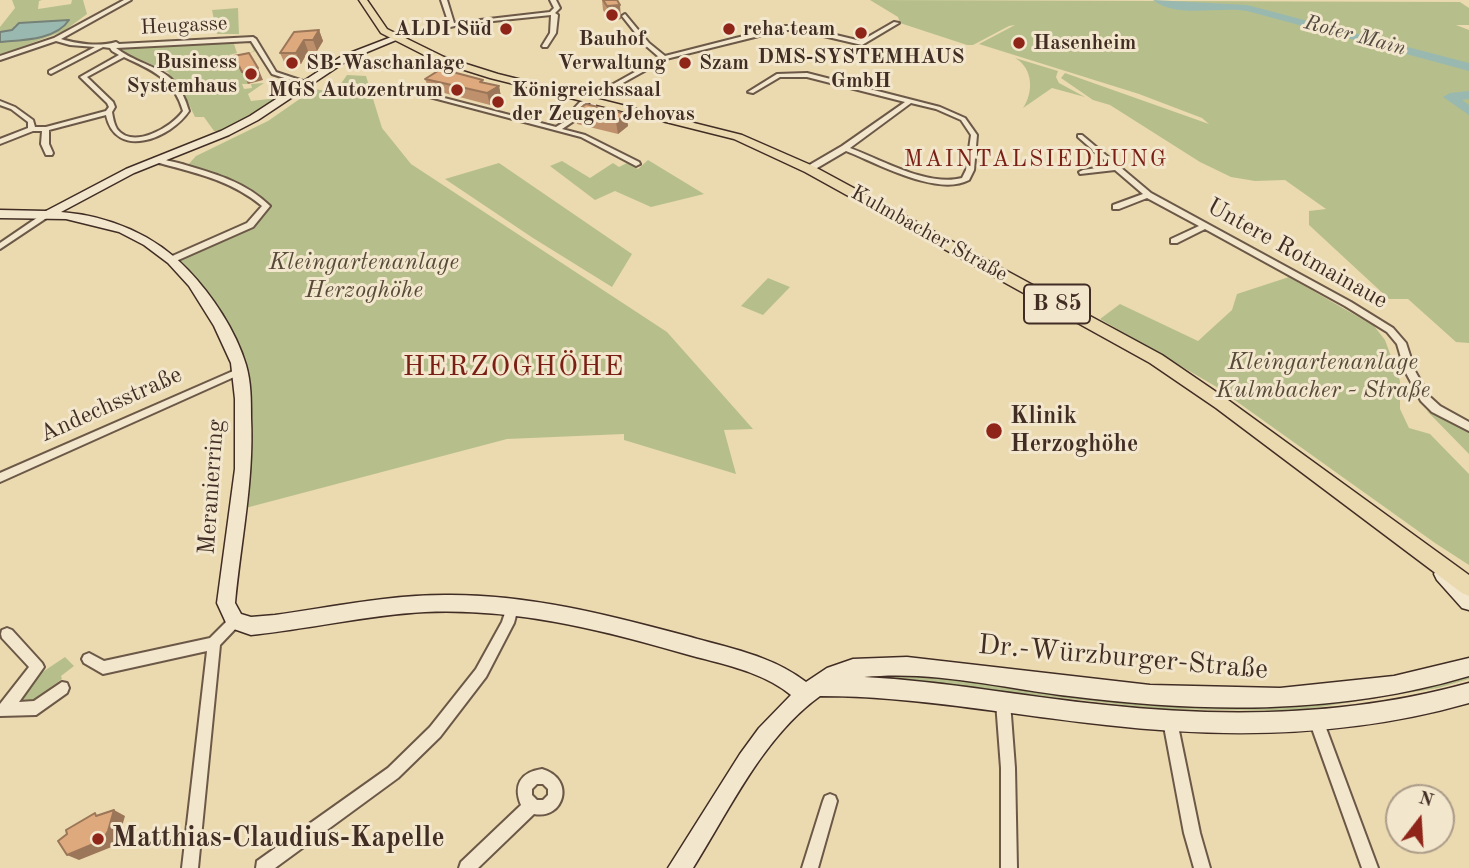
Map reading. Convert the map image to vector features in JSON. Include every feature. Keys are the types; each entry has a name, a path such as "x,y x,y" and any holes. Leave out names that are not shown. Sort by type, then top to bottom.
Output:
{"main road":[{"name":"B 85","path":"363,0 374,32"},
{"name":"Kulmbacher Straße","path":"374,32 397,38 417,49 467,68 738,137 809,169 1156,359 1222,404 1427,557 1467,579"}],"street":[{"path":"0,58 56,39 128,0"},
{"path":"443,0 452,24"},
{"path":"345,58 397,38 452,24 552,13 556,8 553,0"},
{"path":"545,46 556,23 552,13"},
{"path":"625,16 647,44 664,58"},
{"path":"565,123 583,102 593,100 620,81 664,58 788,27 862,43 896,23"},
{"path":"417,49 419,37 433,29"},
{"path":"0,247 50,213 106,182 225,134 254,118 345,58 374,32"},
{"path":"56,39 82,45 102,45"},
{"name":"Heugasse","path":"102,45 253,39 274,73 306,83"},
{"path":"108,112 111,124 120,135 137,138 150,136 174,126 186,111 184,100 171,81 152,67 114,50 116,44"},
{"path":"51,72 102,45"},
{"path":"0,142 32,129 46,129 108,112 112,107 110,102 83,77 123,55"},
{"path":"751,92 776,76 797,73 938,108 956,115 974,135 971,170 965,180 954,184 932,180 845,148"},
{"path":"558,92 572,103 573,111"},
{"path":"425,95 591,139 636,164"},
{"path":"557,129 594,105 593,100"},
{"path":"809,169 845,148 910,101"},
{"path":"0,103 24,114 31,121 32,129"},
{"path":"46,129 45,144 49,153"},
{"name":"Untere Rotmainaue","path":"1080,136 1148,195 1348,304 1390,330 1401,343 1410,371 1426,398 1436,409 1469,427"},
{"path":"158,160 223,179 254,194 266,206 250,225 173,259"},
{"path":"1083,172 1115,168"},
{"path":"1116,207 1148,195"},
{"name":"Meranierring","path":"0,214 50,213 95,220 122,229 173,259 189,275 206,300 234,353 240,371 244,452 226,603 235,621"},
{"path":"1174,241 1204,227"},
{"name":"Andechsstraße","path":"0,478 240,371"},
{"path":"1427,557 1469,602"},
{"path":"89,659 103,668 214,643 235,621 251,626 400,606 445,603 512,608 588,619 732,658 779,675 810,690 765,735 680,868"},
{"path":"263,867 393,773 435,732 481,673 508,624 512,608"},
{"path":"2,710 37,667 7,634"},
{"path":"190,868 214,643"},
{"name":"Dr.-Würzburger-Straße","path":"810,690 835,674 858,667 881,667 929,669 1164,695 1238,699 1313,698 1385,688 1469,667"},
{"name":"Dr.-Würzburger-Straße","path":"810,690 872,687 1170,721 1240,723 1316,720 1437,704 1469,693"},
{"path":"2,710 36,708 62,688"},
{"path":"1437,704 1469,701"},
{"path":"1003,702 1008,782 1009,868"},
{"path":"1316,720 1370,868"},
{"path":"1170,721 1192,833 1202,868"},
{"path":"810,868 830,802"},
{"path":"467,868 531,806"}],"green space":[{"path":"12,0 42,0 39,1 38,9 71,4 72,0 83,0 87,14 64,31 0,55 0,42 46,35 55,32 69,21 15,25 13,30 0,32 0,27 15,8"},
{"path":"870,0 1460,2 1469,8 1469,25 1456,25 1469,30 1469,343 1456,342 1408,299 1389,299 1309,225 1309,211 1326,209 1285,180 1255,181 1231,177 1200,162 1110,105 1093,100 1061,78 1065,73 1209,124 1202,118 1139,94 979,44 1015,25 973,45 967,45 900,23 898,17"},
{"path":"238,8 239,34 217,34 212,10"},
{"path":"220,40 251,40 256,51 246,54 254,51 249,41 234,44 237,53 229,55 234,66 256,64 248,84 242,84 244,89 252,88 251,84 264,83 248,94 251,101 269,99 278,94 276,90 282,90 286,86 278,81 291,85 288,92 225,133 214,131 204,117 195,117 181,88 183,86 167,75 169,73 117,49 120,45 186,45"},
{"path":"1015,58 1058,71 1056,77 1059,83 1085,97 1052,88 1023,108 1029,95 1030,81 1025,68"},
{"name":"Kleingartenanlage Herzoghöhe","path":"347,75 366,76 382,128 411,164 667,332 753,429 724,430 736,474 624,440 624,434 507,439 238,510 234,353 173,259 250,225 266,206 224,179 185,168 196,156 268,121 314,89 335,92"},
{"path":"648,160 704,194 651,207 615,191 595,200 550,166 562,161 590,178 613,163 619,167 627,163 638,169"},
{"path":"499,163 632,254 612,287 445,179"},
{"name":"Kleingartenanlage Kulmbacher - Straße","path":"1289,277 1374,326 1385,340 1400,381 1400,409 1409,428 1430,434 1469,474 1469,565 1215,386 1100,319 1120,304 1198,341 1232,310 1237,294"},
{"path":"768,278 790,287 763,315 741,306"},
{"path":"1427,411 1469,431 1469,454"},
{"path":"65,657 74,666 61,676 62,679 51,687 52,690 34,704 17,704 35,677"},
{"path":"879,672 1258,705 1314,704 1424,685 1469,674 1469,679 1438,688 1296,711 1161,709 910,681 846,682"}],"water":[{"path":"69,20 56,32 47,35 0,42 0,32 12,30 19,23"}],"building":[{"path":"603,0 617,0 620,5 607,6"},
{"path":"319,30 313,40 304,40 296,53 280,53 294,32"},
{"path":"249,53 258,68 242,72 234,56"},
{"path":"441,69 499,86 487,93 425,79"},
{"path":"586,104 626,114 616,122 575,112"},
{"path":"114,810 103,840 67,855 58,841 67,834 66,830 95,813 96,816"}],"waterway":[{"name":"Roter Main","path":"1158,0 1183,7 1224,5 1247,8 1469,67"},
{"name":"Roter Main","path":"1469,95 1450,97 1469,111"}],"place":[{"name":"Bauhof Verwaltung","path":"612,15"},
{"name":"ALDI Süd","path":"506,29"},
{"name":"reha team","path":"729,29"},
{"name":"DMS-SYSTEMHAUS GmbH","path":"861,33"},
{"name":"Hasenheim","path":"1019,43"},
{"name":"SB-Waschanlage","path":"292,63"},
{"name":"Szam","path":"685,63"},
{"name":"Business Systemhaus","path":"251,74"},
{"name":"MGS Autozentrum","path":"457,90"},
{"name":"Königreichssaal der Zeugen Jehovas","path":"498,102"},
{"name":"Klinik Herzoghöhe","path":"994,431"},
{"name":"Matthias-Claudius-Kapelle","path":"98,839"}],"district":[{"name":"MAINTALSIEDLUNG","path":"1036,160"},
{"name":"HERZOGHÖHE","path":"514,368"}]}
